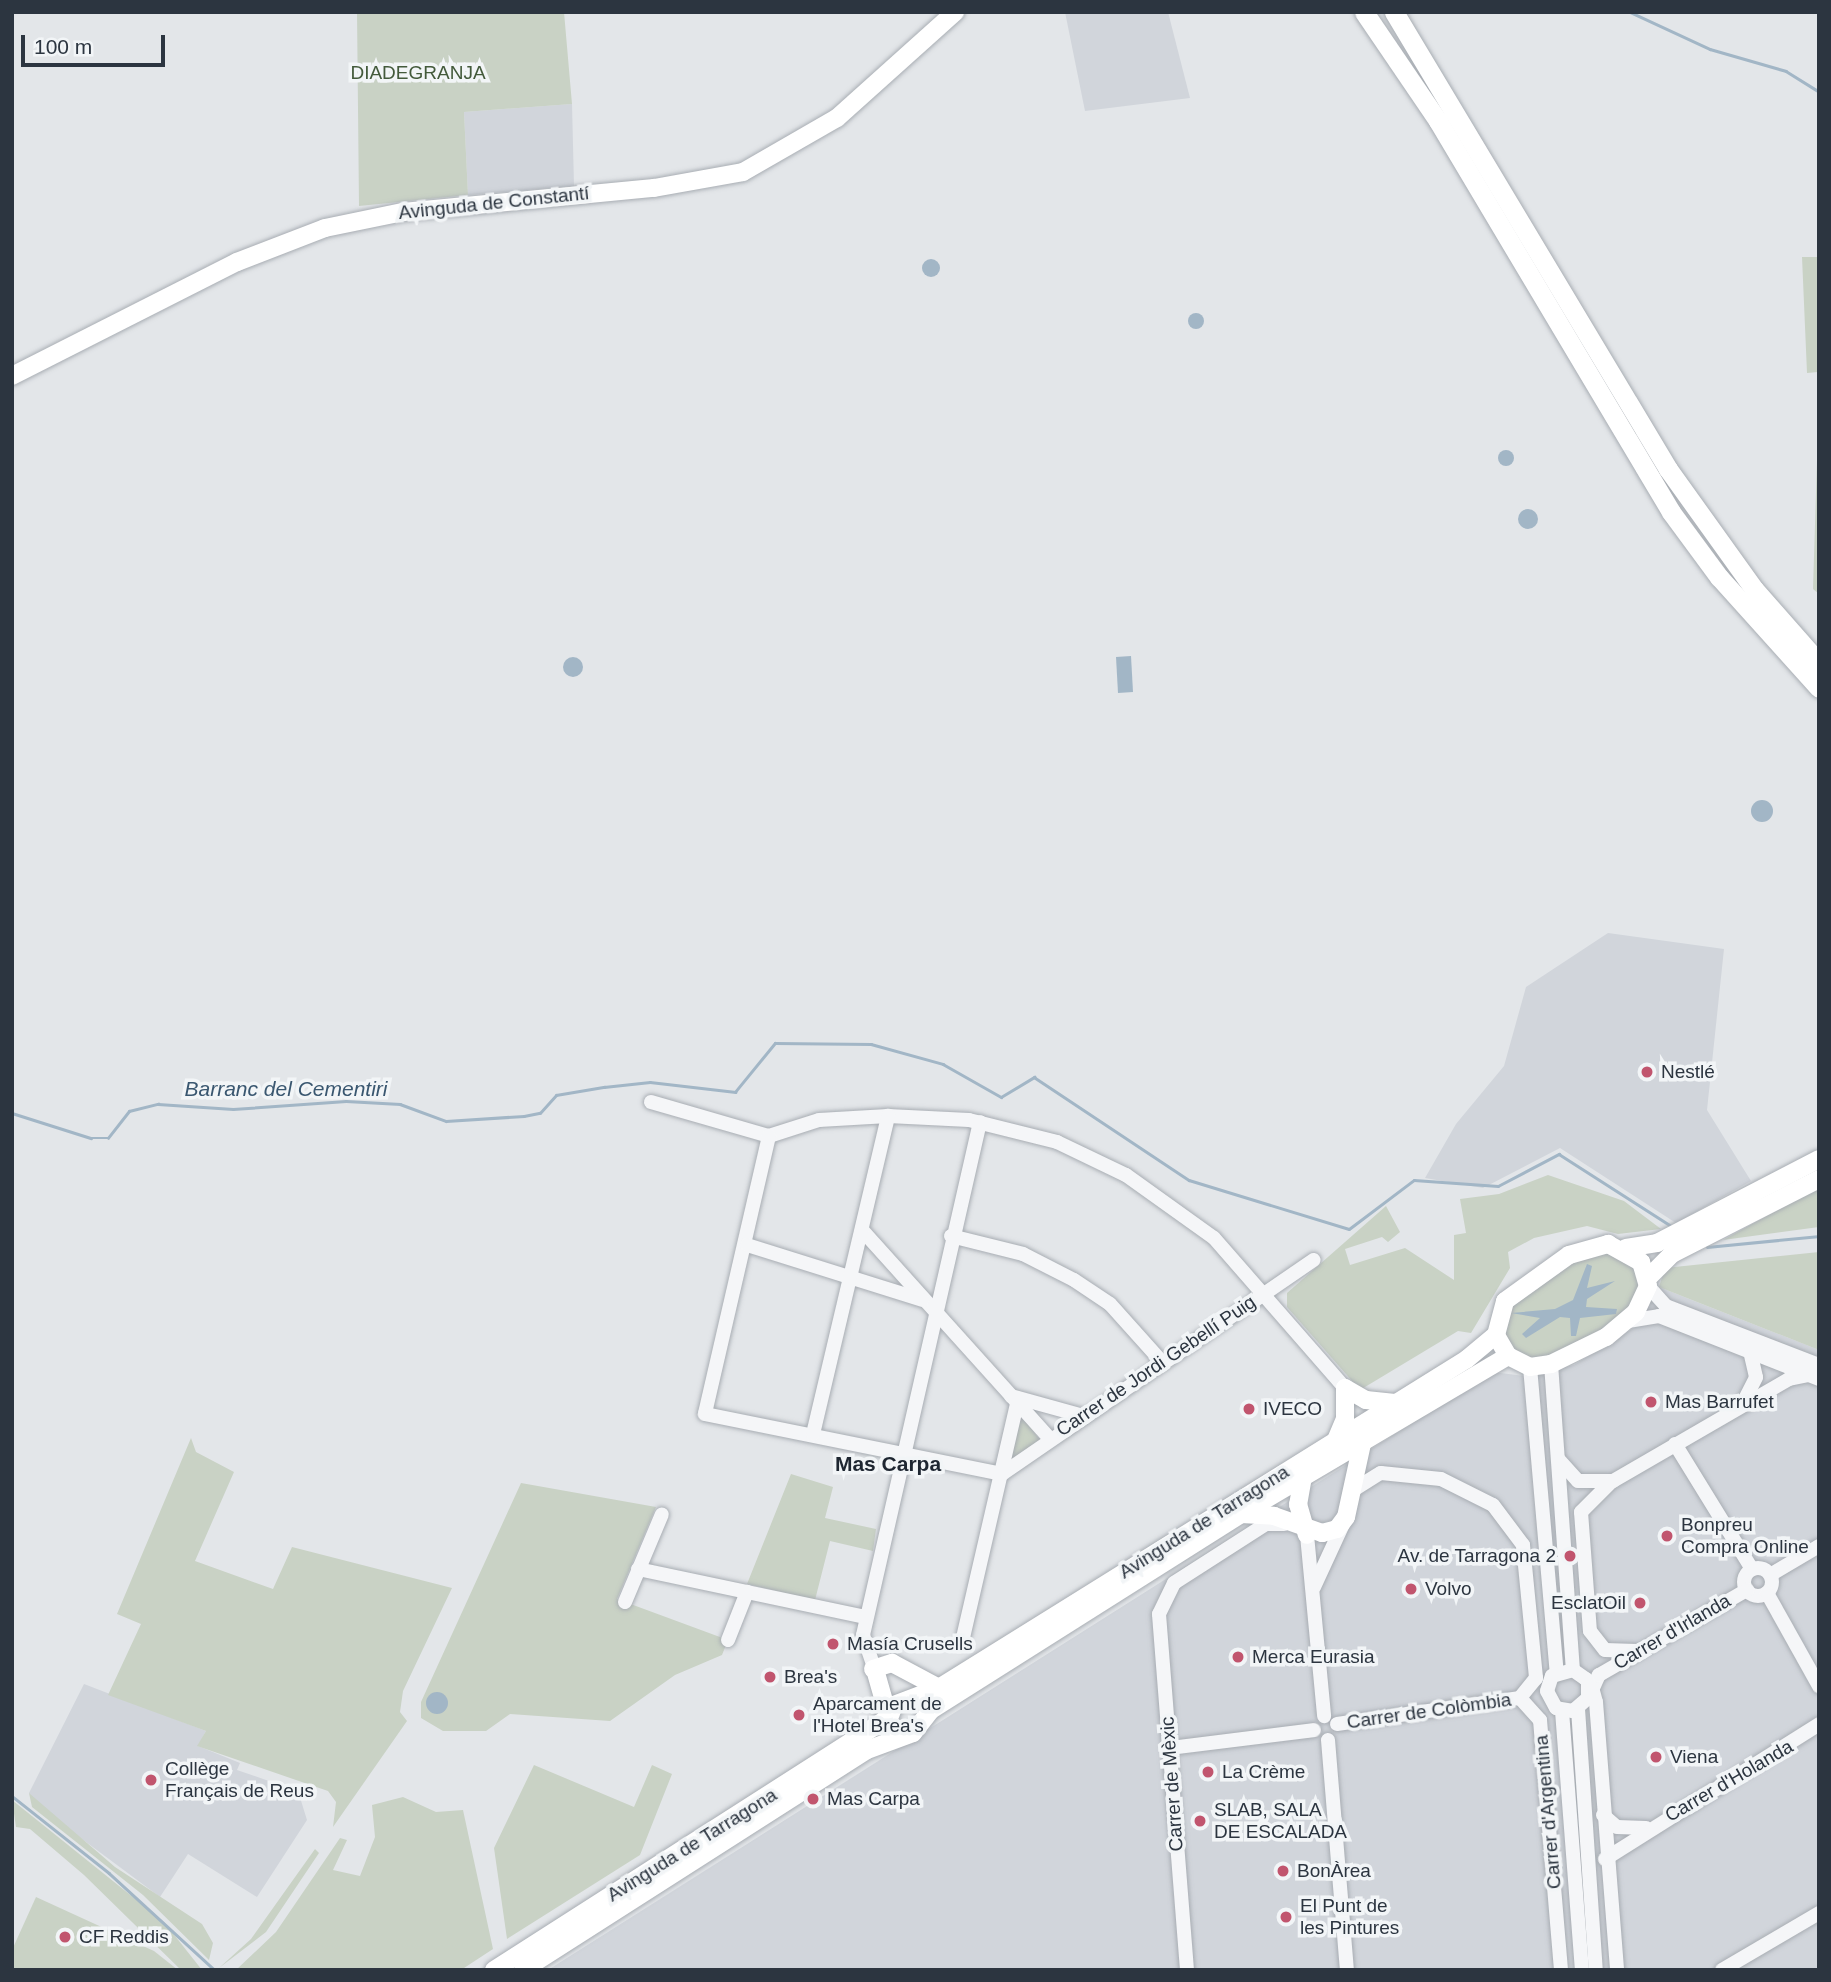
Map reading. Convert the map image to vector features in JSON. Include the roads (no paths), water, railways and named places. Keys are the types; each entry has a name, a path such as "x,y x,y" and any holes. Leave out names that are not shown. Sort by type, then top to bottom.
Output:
{"highway":[{"path":"1351,12 1392,54"},
{"path":"1364,12 1658,490 1719,578 1819,688"},
{"path":"1383,12 1432,72"},
{"path":"1394,12 1668,469 1754,589 1819,663"},
{"path":"1719,578 1728,597 1819,701"}],"main road":[{"name":"Avinguda de Constantí","path":"12,376 237,262 325,228 403,212 654,188 743,172 837,118 955,12"},
{"path":"1819,1159 1657,1243 1626,1248 1595,1245 1537,1273 1505,1301 1496,1335 1508,1356 1530,1367 1551,1364 1627,1321 1648,1282 1672,1254 1819,1179"},
{"path":"1626,1248 1648,1282"},
{"name":"Avinguda de Tarragona","path":"494,1970 888,1717 906,1702 940,1688 1395,1403 1496,1335"},
{"name":"Avinguda de Tarragona","path":"523,1970 900,1735 913,1733 920,1722 1241,1514 1363,1439 1508,1356"},
{"path":"1303,1529 1300,1479 1336,1440 1345,1419 1345,1388 1366,1400 1395,1403"},
{"path":"1241,1514 1303,1529 1329,1532 1346,1517 1363,1439"},
{"path":"875,1671 892,1663 940,1688"},
{"path":"875,1671 906,1702 920,1722"},
{"path":"875,1671 888,1717 900,1735"}],"street":[{"path":"651,1102 769,1136 818,1120 888,1116 979,1122 1057,1142 1126,1175 1191,1218 1260,1287 1345,1388"},
{"path":"813,1434 888,1116"},
{"path":"875,1671 865,1651 866,1617 902,1455 930,1306 951,1236 979,1122"},
{"path":"769,1136 747,1245 705,1414 1002,1474"},
{"path":"862,1230 1049,1438"},
{"path":"951,1236 1023,1254 1074,1280 1110,1304 1162,1363"},
{"path":"747,1245 850,1273 930,1306"},
{"name":"Carrer de Jordi Gebellí Puig","path":"1002,1474 1049,1438 1162,1363 1260,1287 1313,1260"},
{"path":"1648,1282 1667,1306 1815,1373"},
{"path":"1627,1321 1659,1316 1750,1352 1815,1373"},
{"path":"1741,1406 1756,1377 1750,1352"},
{"path":"1551,1364 1576,1671"},
{"path":"1530,1367 1557,1672 1547,1695 1562,1711 1589,1691"},
{"path":"1637,1651 1614,1654 1594,1639 1583,1567 1583,1506 1613,1481 1741,1406 1815,1373"},
{"path":"1013,1400 1083,1416"},
{"path":"962,1642 1002,1474 1013,1400"},
{"path":"1675,1444 1752,1569 1770,1575 1819,1546"},
{"path":"1557,1456 1578,1481 1613,1481"},
{"path":"1350,1494 1367,1476 1418,1474 1471,1491 1510,1521 1528,1562 1536,1678 1524,1697"},
{"path":"625,1602 662,1514"},
{"path":"1314,1587 1346,1517"},
{"name":"Carrer de Mèxic","path":"1187,1970 1159,1614 1163,1598 1174,1583 1266,1524 1303,1529"},
{"path":"1303,1529 1314,1587 1324,1716 1314,1730"},
{"path":"1572,1635 1583,1567"},
{"path":"638,1569 866,1617"},
{"path":"1752,1569 1746,1590 1767,1593"},
{"path":"1770,1575 1767,1593 1819,1686"},
{"name":"Carrer d'Irlanda","path":"1557,1672 1576,1671 1589,1691 1637,1651 1746,1590"},
{"path":"727,1640 747,1592"},
{"path":"1589,1691 1603,1815 1612,1944 1617,1970"},
{"name":"Carrer d'Argentina","path":"1589,1691 1597,1970"},
{"name":"Carrer de Colòmbia","path":"1337,1724 1547,1695"},
{"name":"Carrer d'Argentina","path":"1524,1697 1540,1720 1561,1970"},
{"name":"Carrer d'Argentina","path":"1562,1711 1582,1970"},
{"path":"1324,1716 1337,1724 1328,1740 1347,1970"},
{"name":"Carrer d'Holanda","path":"1605,1859 1651,1827 1813,1734 1819,1724"},
{"path":"1170,1748 1314,1730 1328,1740"},
{"name":"Carrer d'Holanda","path":"1603,1815 1630,1830 1651,1827"},
{"path":"1722,1970 1819,1913"},
{"path":"1605,1970 1612,1944"}],"water":[{"path":"931,259 937,262 940,268 937,274 931,277 925,274 922,268 925,262"},
{"path":"1196,313 1202,315 1202,327 1196,329 1190,327 1188,321 1190,315"},
{"path":"1503,450 1509,450 1514,458 1512,464 1503,466 1498,461 1498,455"},
{"path":"1528,509 1535,512 1538,519 1535,526 1528,529 1521,526 1518,519 1521,512"},
{"path":"1131,656 1133,692 1118,693 1116,657"},
{"path":"573,657 580,660 583,667 580,674 573,677 566,674 563,667 566,660"},
{"path":"1762,800 1770,803 1773,811 1770,819 1762,822 1754,819 1751,811 1754,803"},
{"path":"1587,1264 1592,1266 1587,1288 1615,1281 1587,1299 1586,1307 1617,1309 1616,1314 1580,1318 1576,1336 1571,1336 1570,1318 1560,1317 1526,1338 1522,1334 1540,1318 1511,1313 1555,1309 1573,1300"},
{"path":"437,1692 445,1695 448,1703 445,1711 437,1714 429,1711 426,1703 429,1695"}],"waterway":[{"path":"1630,12 1710,49 1786,71 1819,92"},
{"name":"Barranc del Cementiri","path":"12,1113 91,1138 108,1138 129,1111 158,1104 233,1109 346,1101 400,1104 446,1121 524,1116 540,1113 556,1095 604,1087 650,1082 735,1092 775,1043 871,1044 943,1064 1001,1097 1034,1077 1189,1180 1349,1229 1414,1180 1498,1186 1559,1154 1671,1226"},
{"name":"Barranc del Cementiri","path":"1707,1247 1819,1236"},
{"path":"12,1796 109,1873 215,1970"}],"place":[{"name":"Nestlé","path":"1647,1072"},
{"name":"Mas Barrufet","path":"1651,1402"},
{"name":"IVECO","path":"1249,1409"},
{"name":"Bonpreu Compra Online","path":"1667,1536"},
{"name":"Av. de Tarragona 2","path":"1570,1556"},
{"name":"Volvo","path":"1411,1589"},
{"name":"EsclatOil","path":"1640,1603"},
{"name":"Masía Crusells","path":"833,1644"},
{"name":"Merca Eurasia","path":"1238,1657"},
{"name":"Brea's","path":"770,1677"},
{"name":"Aparcament de l'Hotel Brea's","path":"799,1715"},
{"name":"Viena","path":"1656,1757"},
{"name":"La Crème","path":"1208,1772"},
{"name":"Collège Français de Reus","path":"151,1780"},
{"name":"Mas Carpa","path":"813,1799"},
{"name":"SLAB, SALA DE ESCALADA","path":"1200,1821"},
{"name":"BonÀrea","path":"1283,1871"},
{"name":"El Punt de les Pintures","path":"1286,1917"},
{"name":"CF Reddis","path":"65,1937"}],"district":[{"name":"Mas Carpa","path":"888,1464"}],"park label":[{"name":"DIADEGRANJA","path":"418,73"}]}
